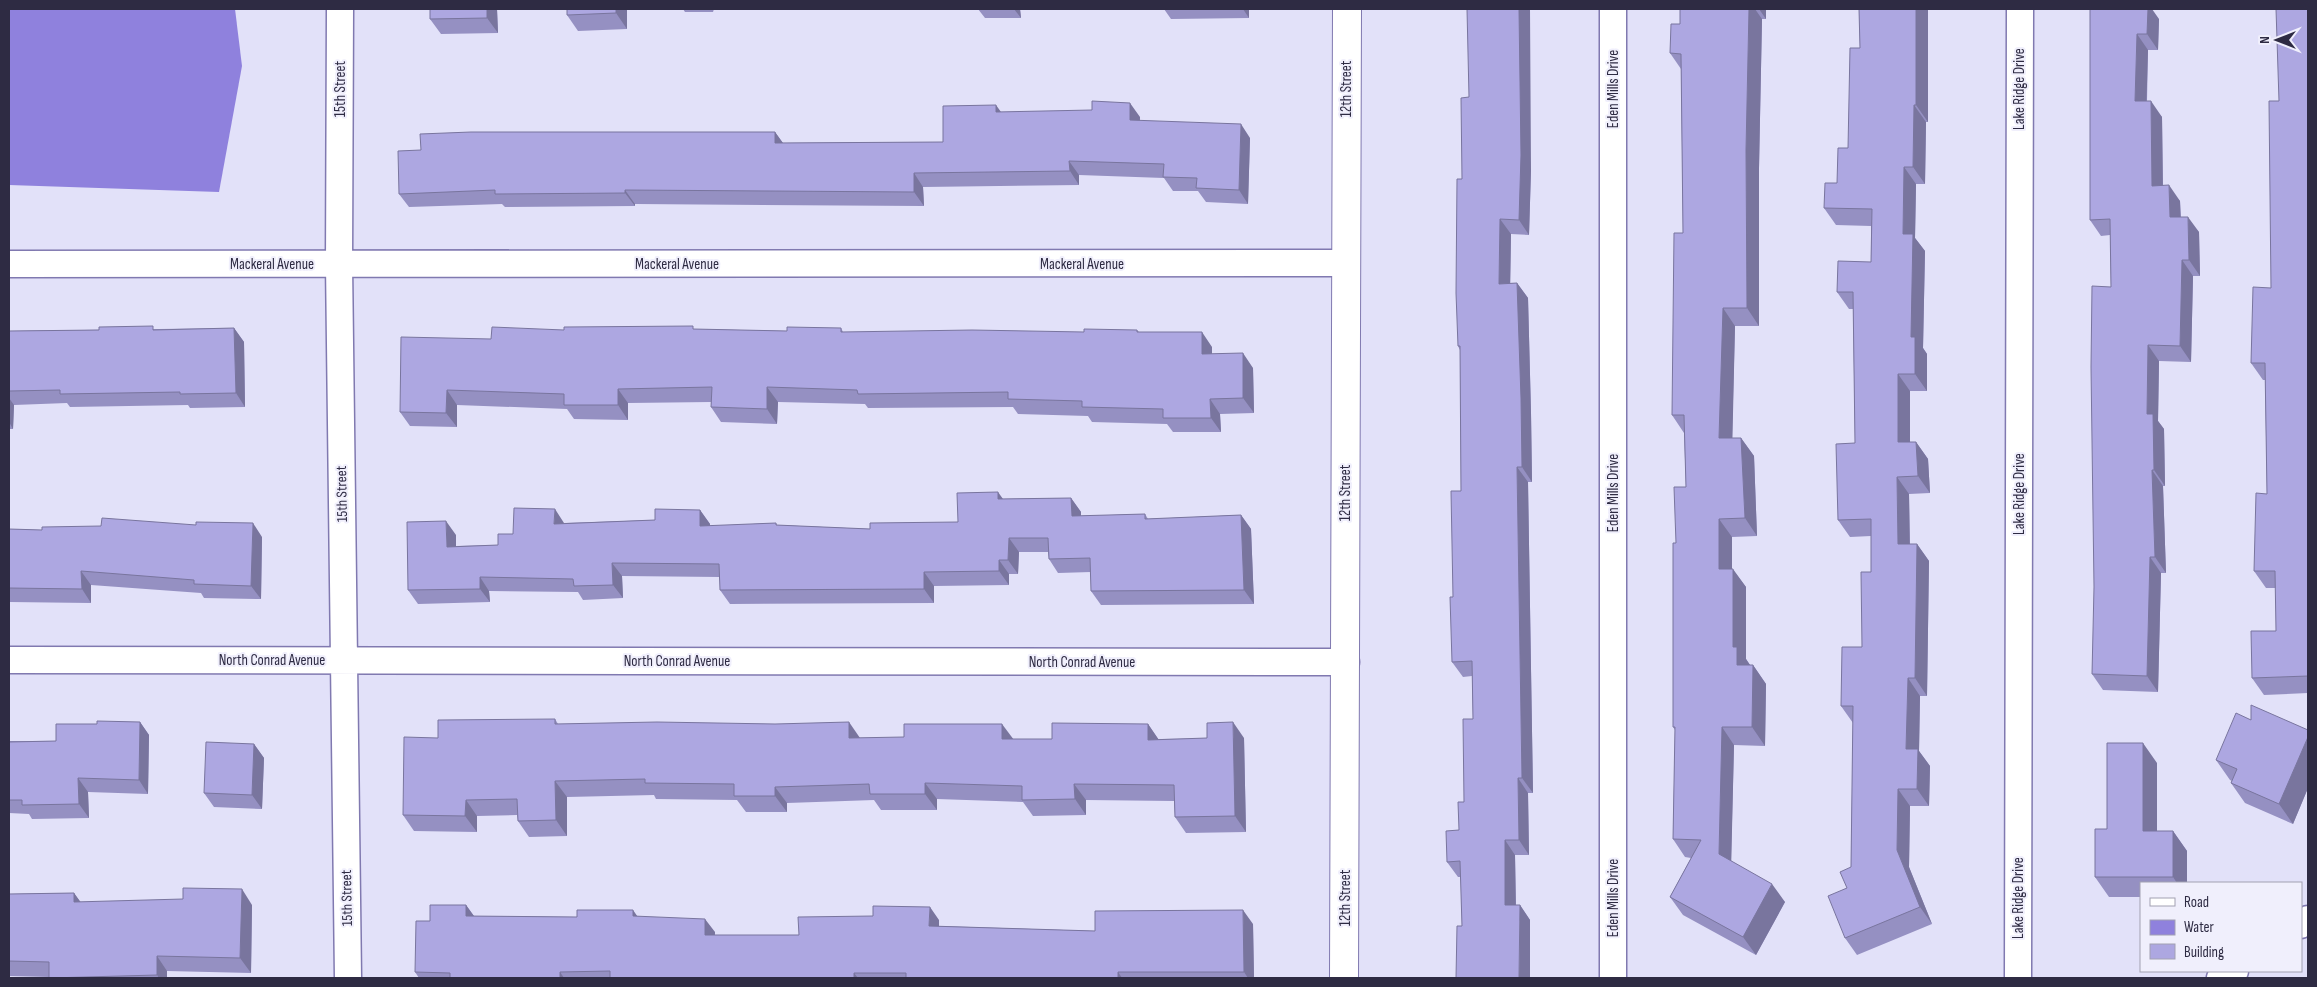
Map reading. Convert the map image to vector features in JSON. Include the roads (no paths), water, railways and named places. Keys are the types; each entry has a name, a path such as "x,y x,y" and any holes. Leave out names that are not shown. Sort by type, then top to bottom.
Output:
{"street":[{"name":"15th Street","path":"340,9 339,264 348,978"},
{"name":"12th Street","path":"1344,978 1346,9"},
{"name":"Eden Mills Drive","path":"1613,9 1613,978"},
{"name":"Lake Ridge Drive","path":"2018,978 2020,9"},
{"name":"Mackeral Avenue","path":"9,264 1345,263"},
{"name":"North Conrad Avenue","path":"9,660 1346,662"},
{"path":"2220,978 2233,972"}],"water":[{"path":"9,9 235,9 242,66 219,192 9,185"}]}
